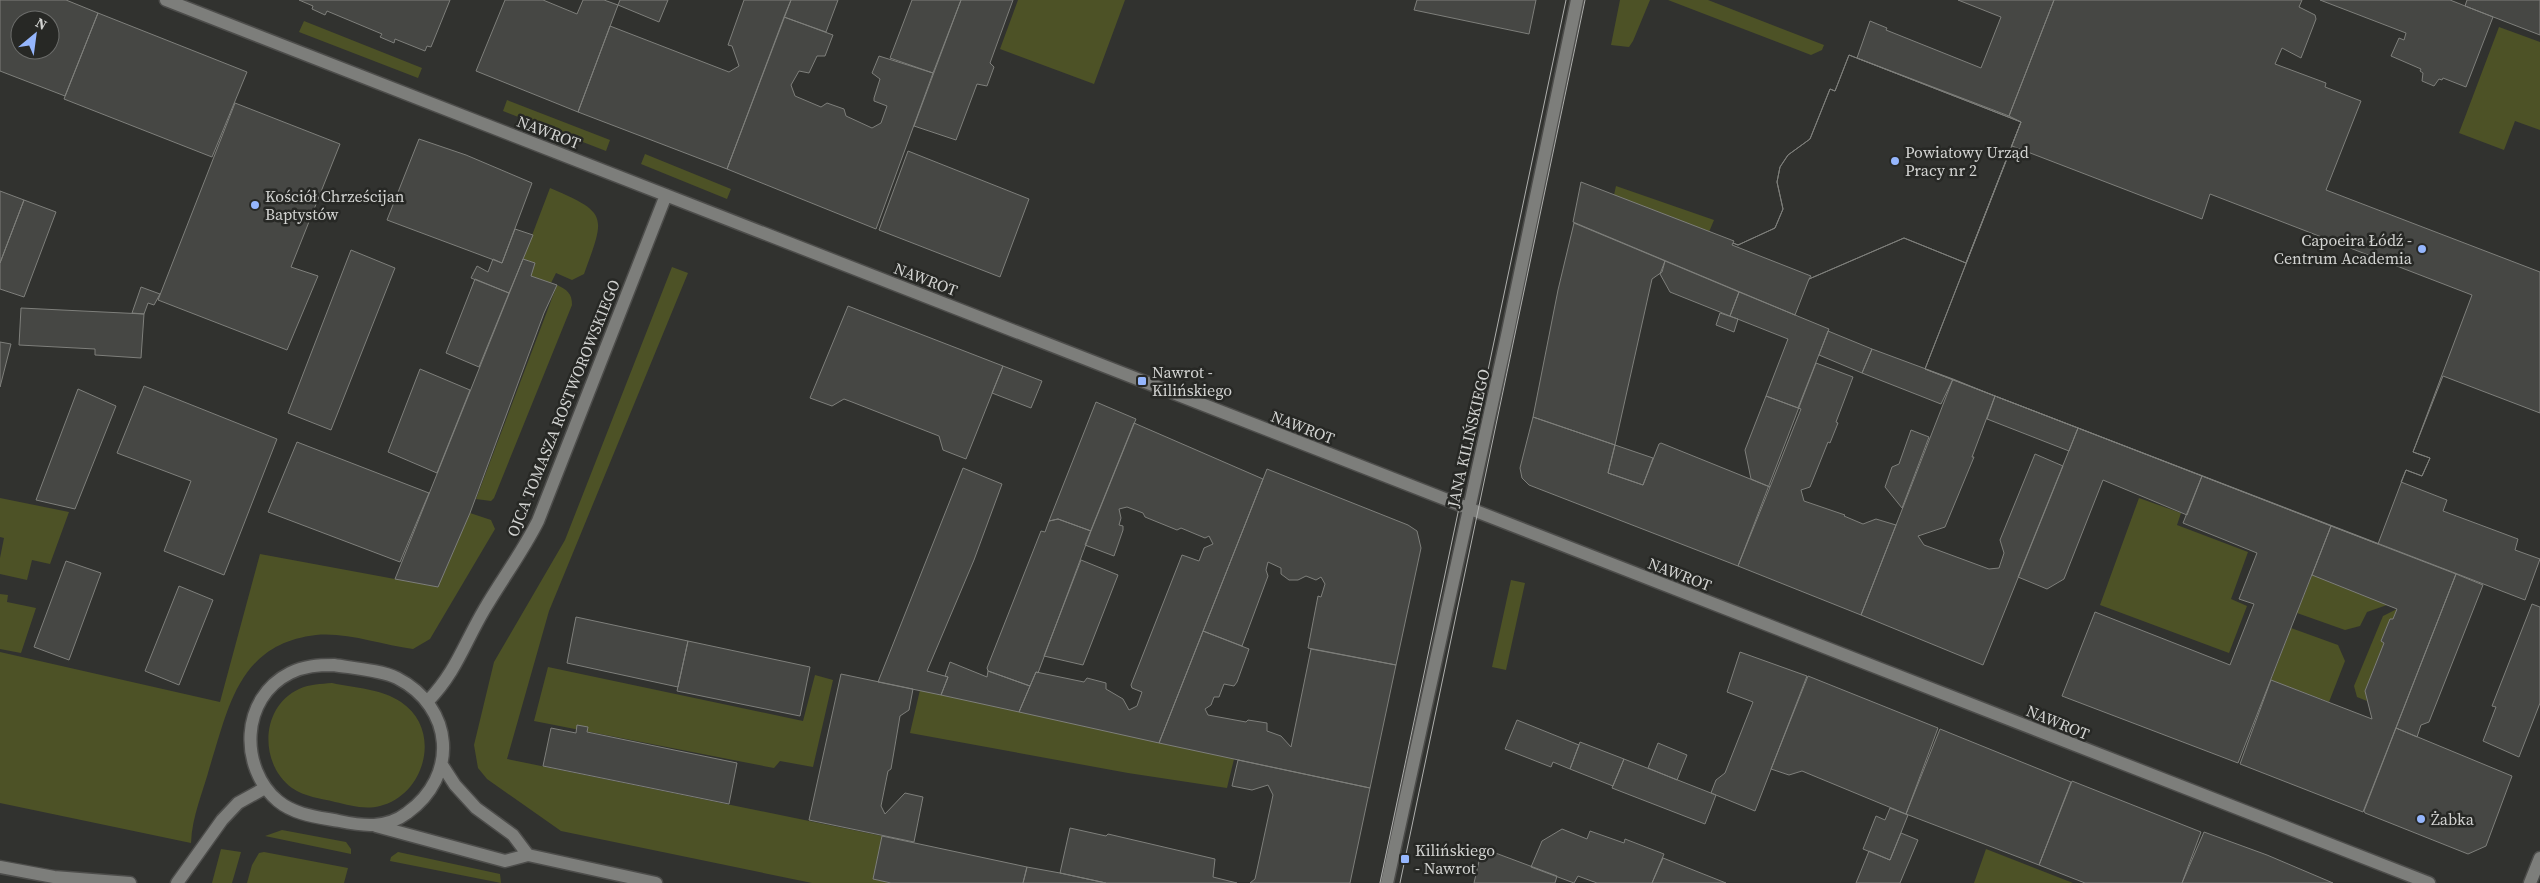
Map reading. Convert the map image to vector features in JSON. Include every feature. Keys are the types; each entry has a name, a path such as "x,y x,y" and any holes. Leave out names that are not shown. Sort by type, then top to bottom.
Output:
{"street":[{"name":"NAWROT","path":"166,0 2429,883"},
{"name":"JANA KILIŃSKIEGO","path":"1387,883 1577,0"},
{"name":"OJCA TOMASZA ROSTWOROWSKIEGO","path":"428,701 446,683 475,625 522,553 538,520 666,195"},
{"path":"376,826 402,817 419,805 432,790 442,765 443,748 440,726 428,701 395,677 334,665 310,666 288,674 270,688 256,708 250,731 250,751 255,770 265,788 279,802 297,812 376,826 505,861 528,855 656,883"},
{"path":"442,765 455,785 476,808 513,834 528,855"},
{"path":"177,883 222,820 238,803 265,788"},
{"path":"2530,883 2540,858"},
{"path":"0,867 54,877 130,883"}],"green space":[{"path":"1018,0 1125,0 1094,84 1000,49"},
{"path":"1620,0 1650,0 1629,47 1611,45"},
{"path":"1668,0 1708,0 1824,45 1822,50 1811,55"},
{"path":"304,21 422,68 418,78 299,32"},
{"path":"2499,27 2540,42 2540,130 2515,121 2504,150 2459,133"},
{"path":"507,100 610,140 606,151 503,111"},
{"path":"645,154 731,189 727,199 641,164"},
{"path":"1616,186 1714,220 1709,232 1614,195"},
{"path":"550,188 569,196 592,211 597,219 598,228 596,240 584,274 572,280 556,273 551,283 531,276 535,263 523,259"},
{"path":"672,267 688,273 549,611 507,759 882,836 873,879 891,883 812,883 561,831 487,779 478,768 474,745 494,662 565,540"},
{"path":"557,285 568,292 572,305 494,498 491,501 476,499"},
{"path":"0,498 69,512 50,564 32,560 27,580 0,574 0,558 4,538 0,537"},
{"path":"2139,498 2181,513 2177,525 2248,552 2231,599 2247,606 2229,653 2100,605"},
{"path":"470,513 491,520 495,529 430,639 413,649 340,635 316,635 290,641 270,651 254,665 241,681 224,721 196,814 191,843 0,803 0,652 220,702 260,554 438,587"},
{"path":"2312,575 2387,605 2367,612 2360,626 2345,630 2297,613"},
{"path":"1511,580 1525,583 1506,670 1492,667"},
{"path":"0,594 8,595 7,602 36,608 21,653 0,649"},
{"path":"2397,609 2393,619 2390,619 2381,641 2384,643 2365,691 2367,701 2357,697 2354,686 2383,616"},
{"path":"2291,628 2338,645 2345,661 2329,702 2271,680"},
{"path":"548,667 803,721 815,675 833,680 813,767 780,761 774,768 534,721"},
{"path":"332,683 385,694 401,702 414,714 422,729 425,744 423,760 417,776 408,789 396,800 380,806 351,806 302,793 292,788 281,778 269,751 268,736 271,722 277,709 286,697 299,689 311,685"},
{"path":"920,690 1234,759 1227,788 1128,773 910,733"},
{"path":"282,830 346,842 351,849 351,854 265,836"},
{"path":"221,849 241,852 232,883 212,883"},
{"path":"1986,849 2073,883 1974,883"},
{"path":"264,852 348,868 344,883 247,883 252,865 259,853"},
{"path":"398,852 500,874 501,883 390,861 391,857"}],"building":[{"path":"0,0 66,0 98,13 65,96 0,71"},
{"path":"299,0 450,0 431,47 427,46 425,51 395,39 394,43 380,37 382,34 327,11 325,15 312,9 313,6"},
{"path":"505,0 543,0 577,14 583,0 604,0 618,5 578,112 476,71"},
{"path":"620,0 668,0 659,22 618,5"},
{"path":"744,0 791,0 727,169 578,112 610,26 729,72 739,66 732,46 728,45"},
{"path":"791,0 838,0 826,32 784,17"},
{"path":"912,0 961,0 933,73 890,58"},
{"path":"961,0 1013,0 990,63 994,67 987,86 977,84 956,140 914,126"},
{"path":"1417,0 1536,0 1529,34 1414,10"},
{"path":"1958,0 2054,0 2009,116 1857,58 1870,21 1887,28 1886,30 1981,68 2001,17"},
{"path":"2054,0 2302,0 2299,7 2315,15 2316,19 2301,58 2282,48 2275,64 2326,83 2325,87 2361,101 2326,190 2540,272 2540,413 2443,376 2413,452 2430,458 2422,476 2406,470 2401,482 2447,500 2443,511 2518,539 2515,550 2540,559 2525,600 1925,369 2021,122 2009,116"},
{"path":"2320,0 2450,0 2493,17 2466,87 2443,78 2442,80 2439,79 2434,86 2422,81 2423,73 2420,71 2421,69 2391,56 2399,38 2404,40 2406,33"},
{"path":"2467,0 2540,0 2540,35 2465,6"},
{"path":"98,13 247,72 212,157 64,99"},
{"path":"784,17 833,35 825,56 817,56 809,73 799,71 791,85 795,96 821,107 827,103 844,109 846,116 872,128 881,123 887,106 874,101 880,79 872,73 879,56 933,73 876,229 727,169"},
{"name":"Powiatowy Urząd Pracy nr 2","path":"1849,55 2021,122 1966,263 1904,238 1809,279 1811,276 1732,245 1733,243 1738,245 1775,228 1783,209 1777,182 1780,167 1788,155 1810,139 1830,89 1835,91"},
{"name":"Powiatowy Urząd Pracy nr 2","path":"1849,55 2021,122 1966,263 1904,238 1809,279 1795,315 1573,222 1581,182 1734,241 1733,243 1738,245 1775,228 1783,209 1777,182 1780,167 1788,155 1810,139 1830,89 1835,91"},
{"name":"Kościół Chrześcijan Baptystów","path":"235,103 340,144 291,267 318,276 287,350 158,300"},
{"path":"419,139 466,155 532,183 502,263 387,220"},
{"path":"2012,146 2202,219 2210,194 2472,295 2413,452 2430,458 2422,476 2406,470 2378,544 1925,369"},
{"path":"908,151 1029,199 1000,277 879,230"},
{"path":"0,191 24,200 0,263"},
{"path":"24,200 56,212 24,297 0,289 0,263"},
{"path":"1574,223 1665,261 1662,272 1652,279 1615,445 1533,417 1558,290"},
{"path":"515,229 533,235 509,293 471,278 477,266 488,272 493,259 502,263"},
{"path":"351,250 395,268 331,430 288,413"},
{"path":"523,259 535,263 531,276 557,285 544,313 470,513 438,587 395,579"},
{"path":"1665,261 1739,292 1730,316 1670,292 1660,274"},
{"path":"475,279 509,293 479,367 446,353"},
{"path":"141,287 160,294 154,305 148,303 144,314 132,313"},
{"path":"1739,292 1829,329 1798,408 1766,396 1788,339 1730,316"},
{"path":"848,306 1003,366 966,459 943,450 939,436 844,399 832,406 810,398"},
{"path":"21,308 144,314 141,358 95,355 95,349 19,345"},
{"path":"1720,313 1738,319 1734,332 1716,325"},
{"path":"1828,331 1872,349 1862,373 1819,355"},
{"path":"0,342 11,344 0,387"},
{"path":"1872,349 1953,379 1941,404 1862,373"},
{"path":"1816,363 1853,377 1836,422 1838,423 1830,443 1828,442 1810,487 1801,490 1804,501 1845,515 1863,524 1876,519 1896,525 1861,615 1738,566"},
{"path":"1003,366 1042,381 1031,408 992,393"},
{"path":"420,369 470,390 437,473 388,452"},
{"path":"1953,379 1995,396 1972,457 1974,457 1945,527 1918,536 1924,545 1989,569 1999,568 2004,553 2000,540 2035,454 2063,466 1983,665 1861,615"},
{"path":"144,386 277,439 224,575 164,551 191,481 117,453"},
{"path":"78,389 116,406 75,509 36,500"},
{"path":"1766,396 1801,409 1770,487 1751,479 1745,450"},
{"path":"1995,396 2078,428 2069,451 1987,419"},
{"path":"1096,402 1136,419 1091,531 1058,519 1049,521"},
{"path":"1533,417 1615,445 1608,473 1643,485 1661,443 1770,487 1738,566 1529,485 1522,478 1520,468"},
{"path":"1134,423 1263,479 1159,743 1019,712 1036,672 1084,682 1087,678 1106,683 1106,689 1123,699 1129,710 1137,706 1142,692 1132,688 1131,685 1182,555 1199,561 1204,548 1213,544 1209,536 1205,538 1181,528 1177,530 1145,517 1143,513 1127,507 1119,509 1121,518 1119,525 1123,526 1123,530 1114,556 1085,545"},
{"path":"2078,428 2202,476 2187,515 2103,480 2064,579 2047,589 2018,577"},
{"path":"1911,430 1929,437 1902,508 1885,487 1892,467 1899,464"},
{"path":"297,442 429,493 400,562 268,512"},
{"path":"1615,445 1653,458 1643,485 1608,473"},
{"path":"963,468 1002,484 974,560 927,671 948,677 941,695 878,682"},
{"path":"1267,469 1408,525 1417,531 1421,548 1396,665 1308,648 1318,596 1321,597 1325,584 1321,577 1316,580 1306,576 1298,580 1289,580 1281,574 1281,568 1268,562 1266,570 1268,576 1242,646 1203,631"},
{"path":"2202,476 2331,526 2238,763 2062,696 2095,612 2230,665 2254,604 2239,599 2257,553 2183,523"},
{"path":"1058,519 1091,531 1038,673 1036,672 1030,686 988,671 987,668 1041,531 1045,532 1049,521"},
{"path":"2331,526 2456,574 2363,812 2240,764 2271,680 2372,719 2365,691 2384,643 2381,641 2390,619 2393,619 2397,609 2312,575"},
{"path":"1081,560 1118,575 1083,665 1044,656"},
{"path":"66,561 101,573 69,660 34,647"},
{"path":"2456,574 2483,585 2429,722 2421,725 2417,737 2396,728"},
{"path":"179,586 213,600 179,685 145,671"},
{"path":"2532,604 2540,607 2540,703 2519,757 2483,741 2496,707 2492,706"},
{"path":"576,617 688,641 678,687 567,663"},
{"path":"1203,631 1249,649 1237,682 1234,686 1224,684 1219,697 1214,697 1211,705 1205,709 1208,715 1246,722 1248,720 1267,723 1267,731 1281,736 1291,747 1311,649 1396,665 1370,788 1159,743"},
{"path":"688,641 810,667 800,716 677,691"},
{"path":"1740,652 1807,676 1755,811 1711,793 1716,780 1725,773 1753,702 1727,692"},
{"path":"950,662 987,677 988,671 1030,686 1019,712 941,695 948,677 945,676"},
{"path":"841,674 913,689 909,710 900,716 891,769 888,771 881,806 885,814 905,793 923,797 914,842 809,820"},
{"path":"1808,676 1938,728 1906,814 1802,771 1789,775 1771,769"},
{"path":"1517,720 1579,745 1570,769 1553,762 1551,767 1505,749"},
{"path":"577,725 588,727 587,732 737,763 729,804 543,766 551,728 576,733"},
{"path":"2396,728 2512,776 2486,846 2468,854 2365,813 2364,811"},
{"path":"1940,729 2071,782 2039,865 1906,814"},
{"path":"1580,742 1624,759 1613,786 1570,769"},
{"path":"1658,743 1687,755 1677,780 1648,768"},
{"path":"1624,759 1716,795 1705,824 1612,788"},
{"path":"1238,760 1370,788 1350,883 1250,883 1255,879 1273,795 1268,785 1252,790 1232,786"},
{"path":"2072,781 2201,832 2182,883 2085,883 2039,865"},
{"path":"1890,808 1908,815 1890,860 1863,849 1876,816 1885,820"},
{"path":"1070,828 1106,836 1108,834 1215,859 1213,877 1237,883 1106,883 1060,873"},
{"path":"1562,829 1587,839 1590,831 1624,843 1625,839 1664,854 1652,883 1597,883 1578,876 1574,883 1531,867 1542,841"},
{"path":"2204,832 2267,855 2333,883 2182,883"},
{"path":"1901,833 1918,840 1900,883 1856,883 1869,851 1890,860"},
{"path":"882,836 1027,867 1023,883 891,883 873,879"},
{"path":"1482,848 1557,876 1555,883 1474,883"},
{"path":"1663,858 1726,883 1652,883"},
{"path":"1027,867 1060,873 1106,883 1023,883"}],"tram line":[{"path":"1380,883 1566,0"},
{"path":"1400,883 1585,0"}],"place":[{"name":"Powiatowy Urząd Pracy nr 2","path":"1895,161"},
{"name":"Kościół Chrześcijan Baptystów","path":"255,205"},
{"name":"Capoeira Łódź - Centrum Academia","path":"2422,249"},
{"name":"Nawrot - Kilińskiego","path":"1142,381"},
{"name":"Żabka","path":"2421,819"},
{"name":"Kilińskiego - Nawrot","path":"1405,859"}]}
